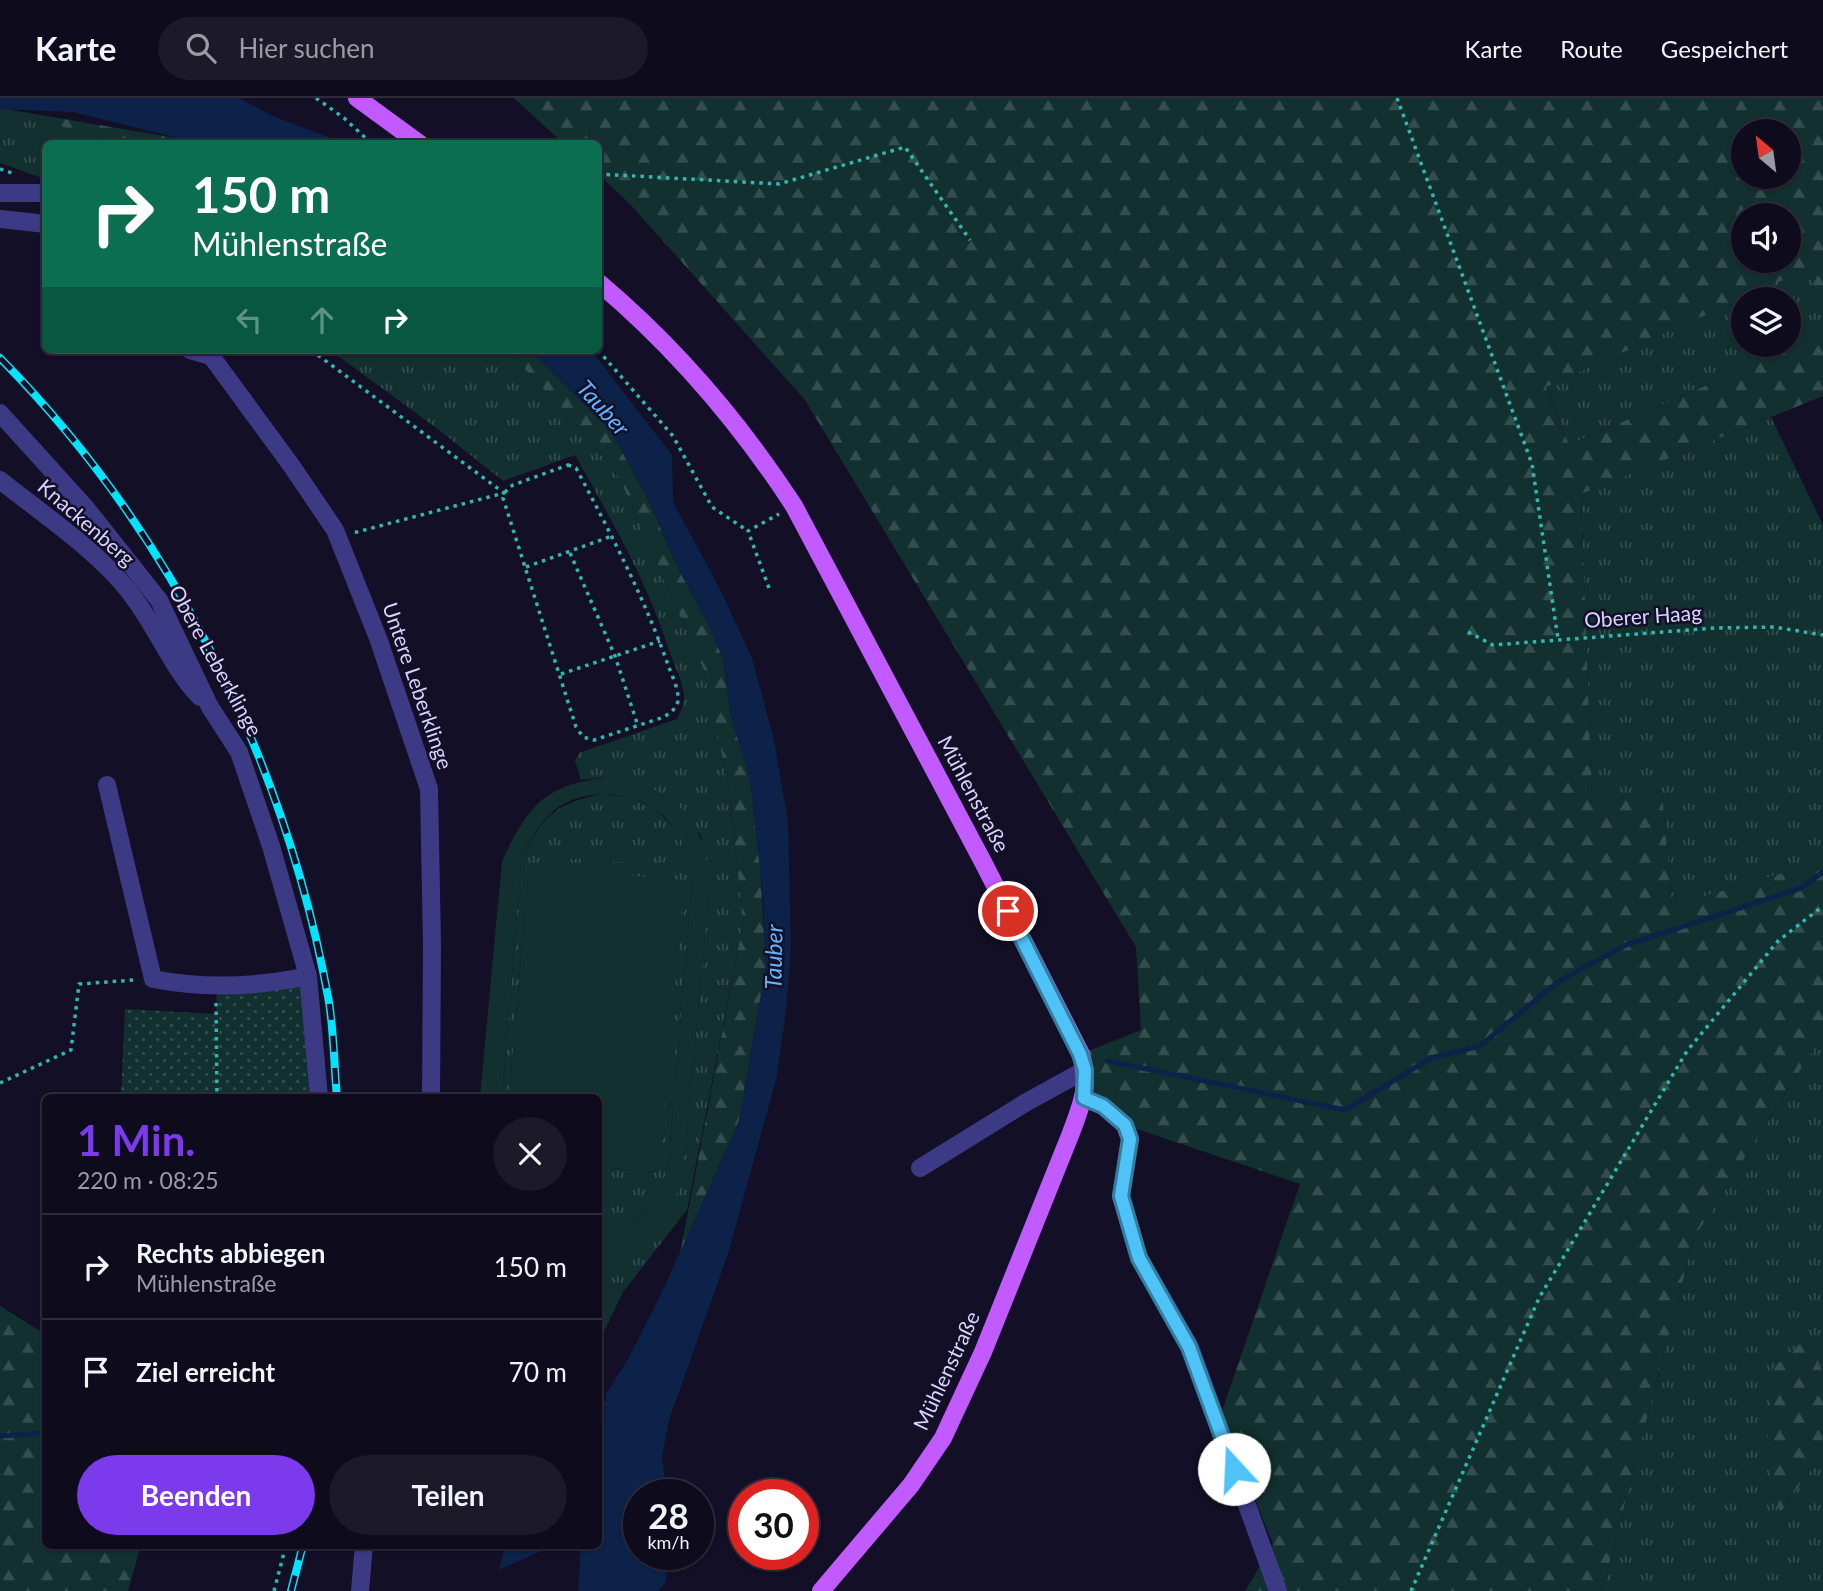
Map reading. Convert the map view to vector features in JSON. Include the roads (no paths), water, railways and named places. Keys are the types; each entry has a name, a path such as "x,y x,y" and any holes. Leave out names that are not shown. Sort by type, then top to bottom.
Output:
{"main road":[{"path":"357,98 415,140"},
{"name":"Mühlenstraße","path":"602,285 625,304 697,378 767,464 794,506 983,862 1080,1054 1085,1070 1084,1098 1056,1173 983,1352 943,1438 911,1486 821,1591"}],"street":[{"path":"0,193 42,194"},
{"path":"0,219 42,224"},
{"name":"Untere Leberklinge","path":"204,354 211,356 291,465 337,537 403,707 429,789 431,1094"},
{"name":"Obere Leberklinge","path":"0,413 86,508 159,600 210,707 239,752 271,846 308,976 319,1094"},
{"name":"Knackenberg","path":"0,480 96,558 133,596 184,680 210,707"},
{"path":"107,785 153,979 216,987 282,982 308,976"},
{"path":"920,1168 1025,1103 1085,1070"},
{"path":"1084,1098 1103,1106 1125,1125 1130,1139 1121,1196 1139,1258 1189,1347 1278,1591"},
{"path":"360,1591 364,1549"}],"water":[{"path":"0,98 239,98 273,116 334,140 186,140 73,112 0,109"},
{"name":"Tauber","path":"534,354 594,354 672,455 673,502 720,589 752,658 774,740 788,822 791,949 777,1076 728,1254 669,1420 662,1457 665,1479 623,1479 623,1570 667,1570 666,1582 658,1591 578,1591 581,1549 602,1549 602,1432 606,1394 628,1359 662,1292 739,1121 766,966 763,897 750,780 731,716 723,658 678,568 646,495 610,430"},
{"path":"504,1549 545,1549 499,1570"}],"waterway":[{"path":"1108,1061 1345,1110 1431,1058 1480,1046 1559,981 1626,945 1801,888 1823,872"},
{"path":"602,1405 612,1403"},
{"path":"0,1436 42,1433"}],"railway":[{"path":"0,358 62,426 118,498 168,575 213,655 251,739 284,825 310,913 329,1002 337,1094"},
{"path":"291,1591 302,1549"}]}
